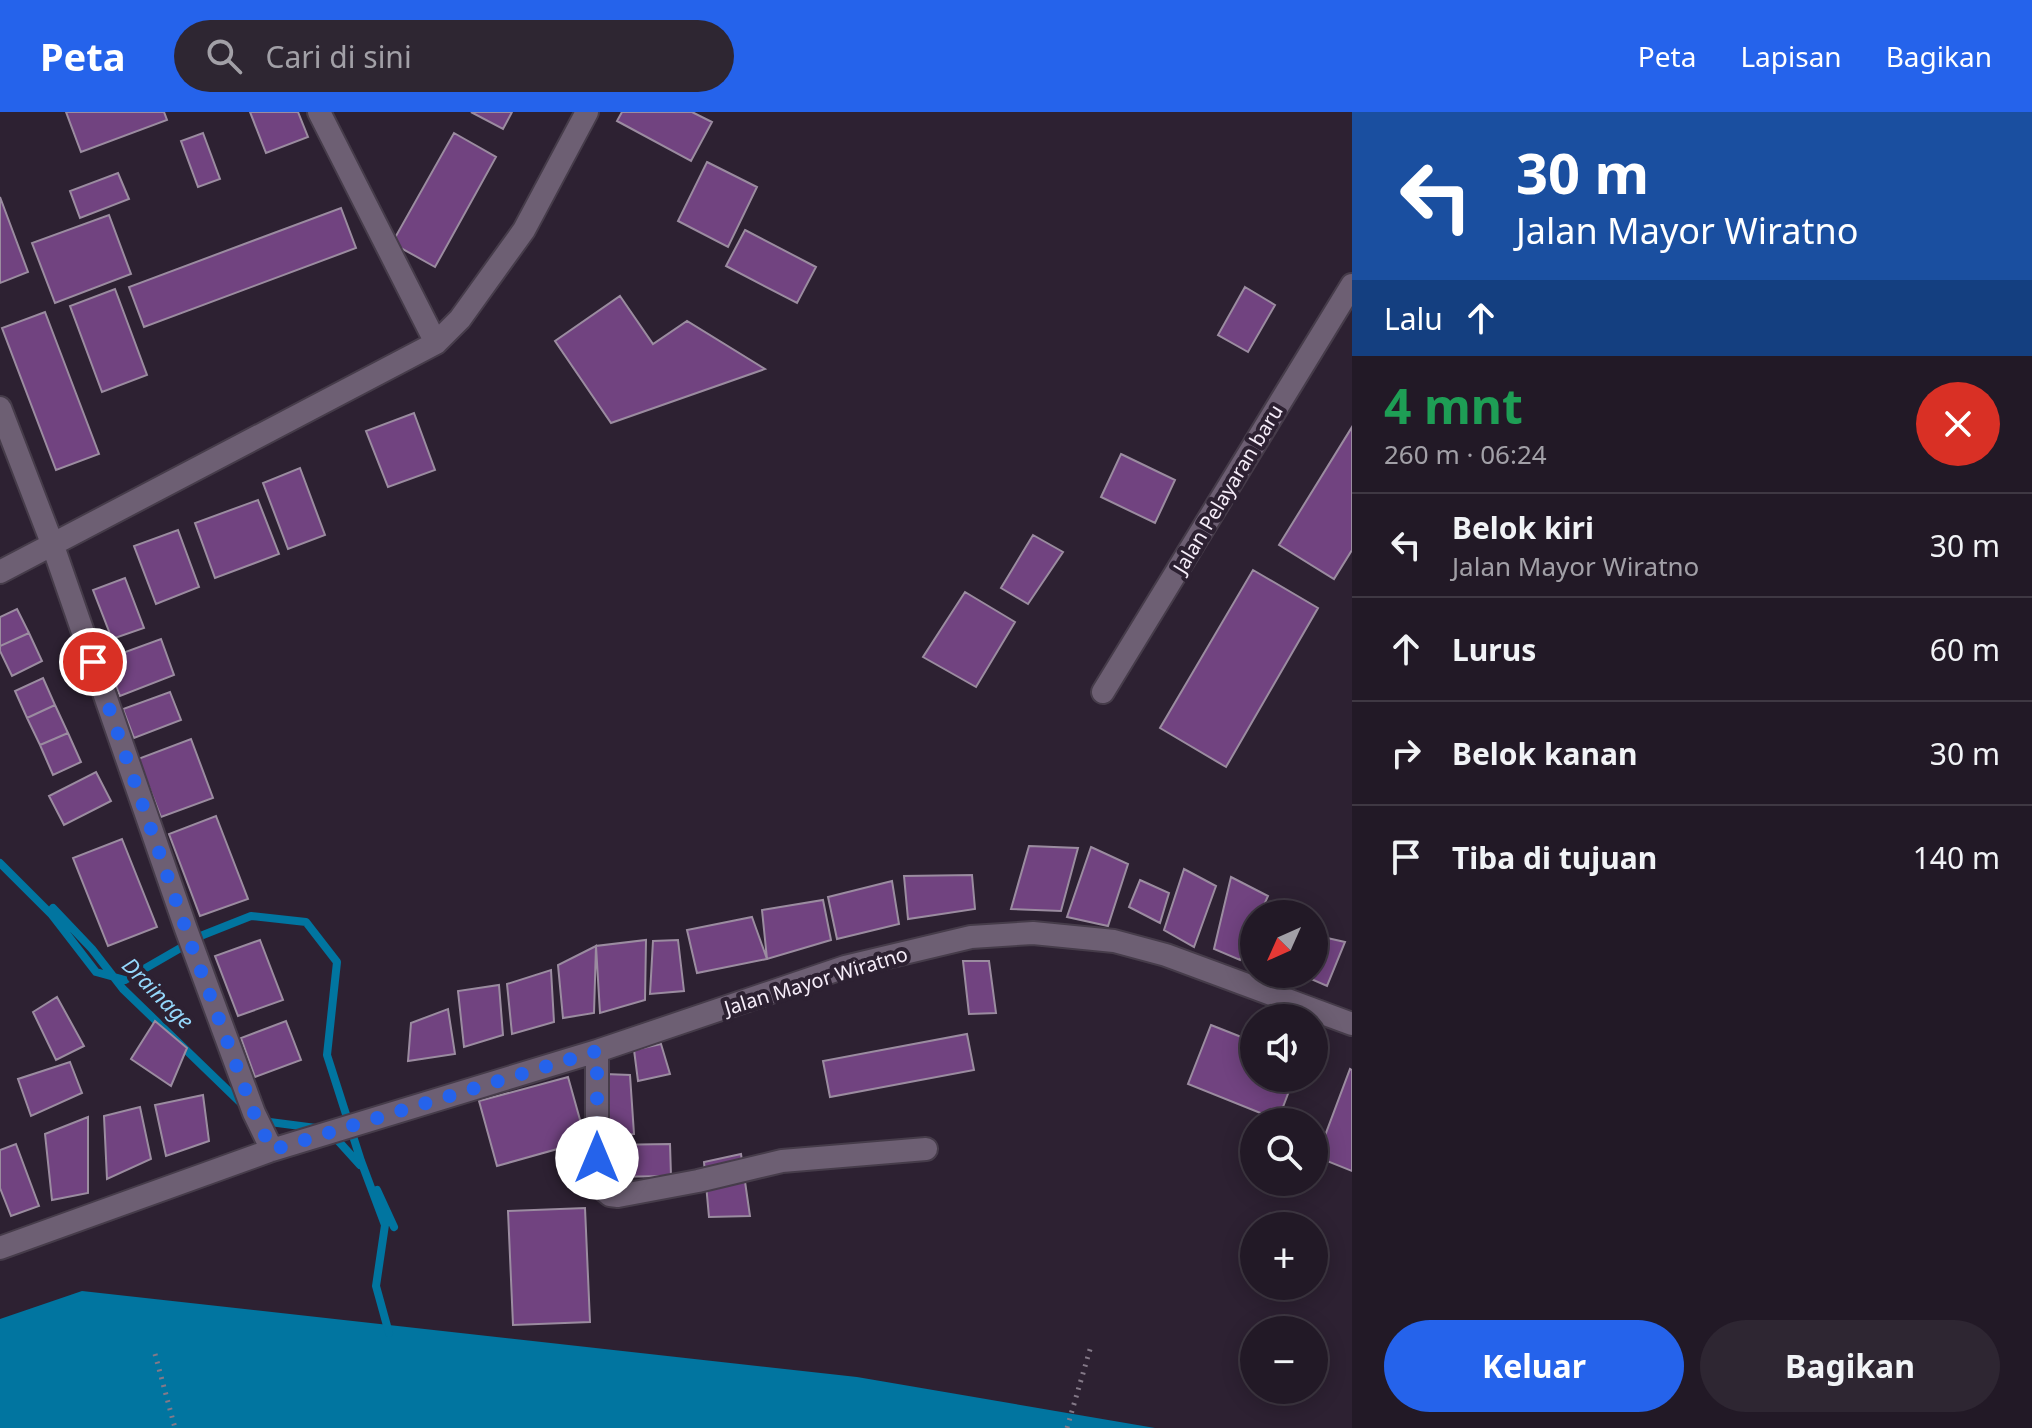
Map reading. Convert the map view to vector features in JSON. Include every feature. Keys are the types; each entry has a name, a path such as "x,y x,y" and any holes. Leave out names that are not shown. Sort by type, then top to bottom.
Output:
{"street":[{"path":"319,112 436,343"},
{"path":"0,572 436,343 460,319 524,230 587,112"},
{"name":"Jalan Pelayaran baru","path":"1103,692 1352,285"},
{"path":"0,408 52,543 199,965 254,1113 272,1150"},
{"name":"Jalan Mayor Wiratno","path":"0,1248 324,1133 597,1051 845,967 971,937 1033,933 1114,941 1166,955 1352,1024"},
{"path":"597,1051 597,1184 610,1195 698,1181 782,1161 926,1149"}],"path":[{"path":"1067,1428 1091,1346"},
{"path":"155,1354 175,1428"}],"water":[{"path":"82,1291 857,1377 1155,1428 0,1428 0,1319"}],"building":[{"path":"66,112 164,112 167,120 81,152"},
{"path":"250,112 298,112 308,137 266,153"},
{"path":"471,112 512,112 503,129"},
{"path":"622,112 692,112 712,122 691,161 617,121"},
{"path":"203,133 220,179 198,187 181,141"},
{"path":"454,133 496,157 435,267 392,243"},
{"path":"707,162 757,187 728,247 678,221"},
{"path":"118,173 129,199 80,218 70,191"},
{"path":"0,197 28,272 0,283"},
{"path":"341,208 356,248 144,327 129,287"},
{"path":"109,215 131,274 55,303 32,243"},
{"path":"745,230 816,267 797,303 726,266"},
{"path":"1245,287 1275,305 1248,352 1218,335"},
{"path":"115,289 147,375 102,392 70,306"},
{"path":"620,296 653,344 687,321 765,369 611,423 555,341"},
{"path":"45,312 99,454 56,470 2,328"},
{"path":"414,413 435,470 388,487 366,431"},
{"path":"1352,427 1352,550 1334,579 1279,545"},
{"path":"1121,454 1175,480 1155,523 1101,497"},
{"path":"300,468 325,535 288,549 263,483"},
{"path":"258,500 279,554 215,578 195,523"},
{"path":"178,530 199,587 156,604 134,546"},
{"path":"1033,535 1063,552 1028,604 1001,588"},
{"path":"1253,570 1318,608 1226,767 1160,728"},
{"path":"125,578 144,628 112,639 93,590"},
{"path":"965,592 1015,622 976,687 923,657"},
{"path":"17,609 29,633 0,646 0,617"},
{"path":"29,633 42,661 12,676 0,646"},
{"path":"161,639 174,675 120,696 106,659"},
{"path":"43,678 55,705 27,718 15,691"},
{"path":"170,692 181,720 134,738 123,709"},
{"path":"55,705 68,733 40,745 27,718"},
{"path":"68,733 81,762 53,775 40,745"},
{"path":"191,739 213,798 161,817 138,759"},
{"path":"96,772 111,801 64,825 49,796"},
{"path":"216,816 248,899 200,916 169,834"},
{"path":"122,839 157,927 108,946 73,858"},
{"path":"1029,846 1078,848 1061,911 1011,909"},
{"path":"1091,847 1128,864 1108,926 1067,917"},
{"path":"1184,869 1216,886 1194,947 1164,930"},
{"path":"972,875 975,909 908,919 904,876"},
{"path":"1231,877 1268,896 1266,900 1240,900 1240,960 1214,949"},
{"path":"1140,880 1169,893 1160,923 1129,907"},
{"path":"892,881 899,924 837,939 828,897"},
{"path":"823,900 831,940 767,959 762,910"},
{"path":"752,917 767,959 697,973 687,930"},
{"path":"1328,938 1345,942 1328,984"},
{"path":"260,940 283,1000 238,1016 215,956"},
{"path":"646,940 645,1000 600,1013 596,946"},
{"path":"678,940 684,991 650,994 653,941"},
{"path":"596,946 594,1013 563,1018 558,965"},
{"path":"963,961 989,961 996,1013 969,1014"},
{"path":"551,970 554,1022 512,1034 507,984"},
{"path":"499,985 503,1035 464,1047 458,991"},
{"path":"57,997 84,1046 56,1060 33,1012"},
{"path":"448,1009 455,1054 408,1061 411,1023"},
{"path":"155,1021 187,1048 171,1086 131,1059"},
{"path":"286,1021 301,1060 255,1077 241,1038"},
{"path":"1211,1025 1240,1036 1240,1092 1289,1092 1283,1108 1248,1108 1188,1084"},
{"path":"967,1034 974,1070 830,1097 823,1061"},
{"path":"661,1044 670,1074 638,1081 634,1050"},
{"path":"70,1062 82,1093 31,1116 18,1079"},
{"path":"1350,1069 1352,1171 1328,1161 1328,1128"},
{"path":"605,1074 630,1075 634,1134 607,1135"},
{"path":"568,1077 586,1141 497,1166 479,1101"},
{"path":"203,1095 209,1141 166,1156 155,1105"},
{"path":"140,1107 151,1159 107,1179 104,1116"},
{"path":"88,1117 88,1193 52,1200 45,1134"},
{"path":"16,1144 39,1206 11,1216 0,1188 0,1150"},
{"path":"670,1144 671,1176 605,1177 604,1145"},
{"path":"741,1154 750,1216 709,1217 704,1162"},
{"path":"585,1208 590,1322 513,1325 508,1211"}],"waterway":[{"path":"0,863 52,915 96,972 125,980 203,935 251,916 306,922 337,962 327,1055 385,1225 376,1286 389,1333"},
{"name":"Drainage","path":"53,908 92,949 123,989 243,1105"},
{"name":"Drainage","path":"262,1121 316,1128"},
{"name":"Drainage","path":"332,1134 360,1165"},
{"name":"Drainage","path":"377,1190 394,1227"}],"route":[{"path":"93,662 192,947 254,1113 272,1150 597,1051 597,1158"}]}
